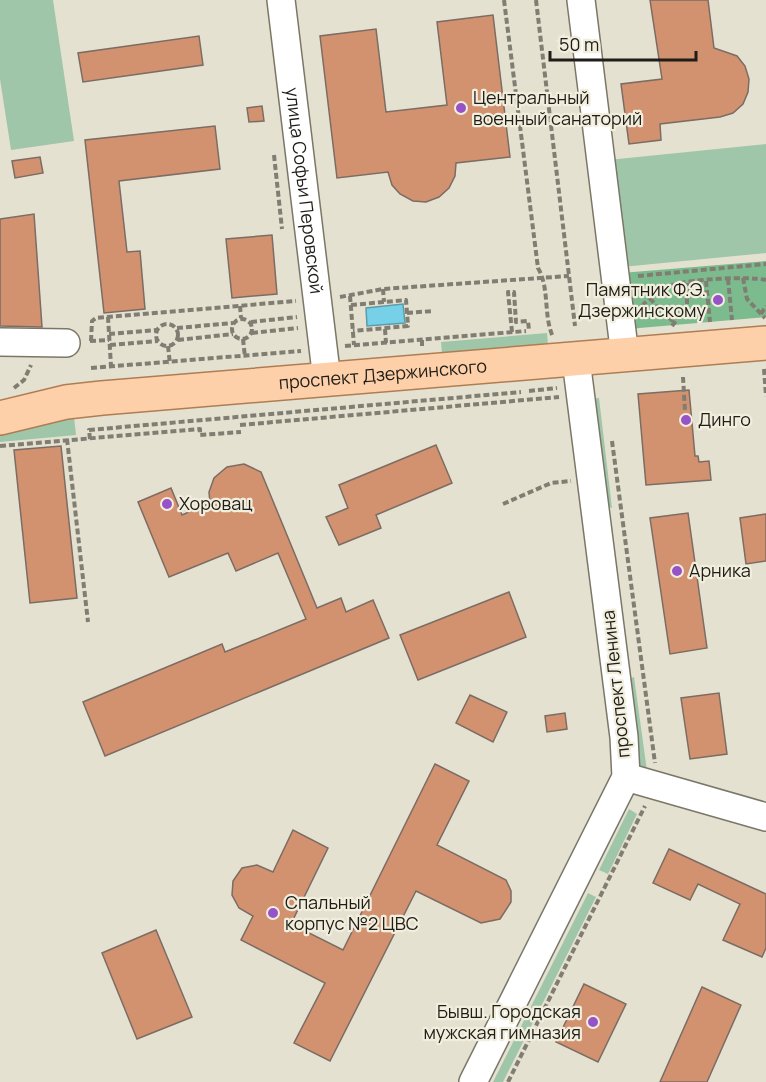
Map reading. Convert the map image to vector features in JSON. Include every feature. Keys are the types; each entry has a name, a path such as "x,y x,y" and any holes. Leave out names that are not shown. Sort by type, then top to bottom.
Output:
{"main road":[{"name":"проспект Дзержинского","path":"5,404 75,401 327,380 623,342 764,342"}],"street":[{"name":"улица Софьи Перовской","path":"281,0 327,380"},
{"path":"581,0 623,342"},
{"path":"0,342 36,344 82,342"},
{"name":"проспект Ленина","path":"473,1082 626,777 621,714 566,351"},
{"path":"626,777 766,817"}],"path":[{"path":"504,0 538,268 544,278 550,328 566,351"},
{"path":"536,0 575,326"},
{"path":"616,278 766,264"},
{"path":"714,269 716,280"},
{"path":"342,297 383,289 568,276"},
{"path":"623,342 650,298 674,285 743,278 766,280"},
{"path":"743,278 747,299 764,342"},
{"path":"728,279 732,324"},
{"path":"706,281 710,326"},
{"path":"670,329 687,306 687,283"},
{"path":"383,289 384,302"},
{"path":"336,347 528,331 528,321 516,322 514,292 508,292 512,332"},
{"path":"350,296 354,345"},
{"path":"650,298 675,323"},
{"path":"351,305 406,300 408,327 353,331"},
{"path":"110,340 82,342 92,321 96,318 297,301"},
{"path":"240,306 241,318"},
{"path":"766,306 764,342 766,396"},
{"path":"407,313 433,311"},
{"path":"165,312 166,323"},
{"path":"108,317 111,366"},
{"path":"241,318 251,322 298,317"},
{"path":"166,323 177,328 233,323 241,318"},
{"path":"764,342 766,318"},
{"path":"251,322 252,333"},
{"path":"109,334 157,330 166,323"},
{"path":"233,323 233,334"},
{"path":"177,328 178,340"},
{"path":"243,339 252,333 299,328"},
{"path":"385,328 386,343"},
{"path":"157,330 158,341"},
{"path":"168,346 178,340 233,334 243,339"},
{"path":"243,339 245,364"},
{"path":"411,350 422,349 422,340"},
{"path":"110,345 158,341 168,346"},
{"path":"5,404 24,380 32,362 36,344"},
{"path":"168,346 170,371"},
{"path":"91,368 301,350"},
{"path":"682,377 685,411"},
{"path":"544,390 552,389"},
{"path":"90,439 89,430 521,392"},
{"path":"240,425 562,397 562,395"},
{"path":"0,446 200,429 200,435 241,432"},
{"path":"611,436 656,773"},
{"path":"67,439 88,622"},
{"path":"571,470 573,492"},
{"path":"503,504 551,483 572,481"},
{"path":"508,1082 646,805"}],"green space":[{"path":"0,0 53,0 74,141 11,150 0,79"},
{"path":"766,144 766,253 622,267 608,160"},
{"path":"766,261 766,317 628,329 621,273"},
{"path":"547,333 548,345 442,354 441,342"},
{"path":"599,398 612,508 605,506 589,399"},
{"path":"74,417 76,435 0,442 0,429"},
{"path":"634,677 647,771 637,763 626,680"},
{"path":"629,809 637,814 608,874 599,870"},
{"path":"588,893 596,897 503,1082 493,1082"}],"water":[{"path":"403,304 405,323 367,326 366,308"}],"building":[{"path":"650,0 708,0 714,48 737,56 745,66 749,79 748,92 743,104 733,113 720,117 660,124 661,140 629,144 621,84 662,79"},
{"name":"Центральный военный санаторий","path":"493,15 510,157 456,163 455,176 449,188 439,197 426,202 413,201 400,194 392,185 388,172 337,178 320,36 376,29 386,112 447,105 437,22"},
{"path":"199,36 203,65 83,82 78,53"},
{"path":"262,106 264,121 249,122 247,108"},
{"path":"215,126 220,169 119,181 127,252 140,251 145,309 104,313 85,140"},
{"path":"40,157 43,173 15,178 12,161"},
{"path":"34,214 42,327 0,326 0,219"},
{"path":"272,235 277,294 232,298 226,239"},
{"path":"689,390 695,456 698,456 699,462 709,461 711,480 646,485 638,394"},
{"path":"436,445 452,483 376,515 381,528 339,545 326,517 348,508 339,485"},
{"path":"61,446 77,598 30,603 14,450"},
{"path":"244,464 261,472 317,608 341,598 346,612 373,600 389,638 105,756 83,702 222,644 225,652 306,619 278,553 236,571 228,553 169,577 138,502 171,488 182,515 210,503 209,492 214,478 227,467"},
{"name":"Арника","path":"688,513 707,648 670,654 650,518"},
{"path":"766,514 766,561 746,564 740,518"},
{"path":"509,592 526,637 418,680 400,635"},
{"path":"719,693 727,754 690,759 681,698"},
{"path":"470,695 507,712 493,742 456,723"},
{"path":"565,713 567,729 547,732 545,716"},
{"name":"Спальный корпус №2 ЦВС","path":"435,764 469,781 437,845 506,880 511,891 511,902 500,919 481,923 416,891 330,1061 294,1043 325,983 241,940 253,916 239,908 232,895 233,881 242,868 257,865 273,872 293,830 328,848 291,924 343,950"},
{"path":"669,849 766,894 766,948 762,957 723,940 740,904 698,884 690,900 653,883"},
{"path":"156,930 192,1017 137,1039 102,953"},
{"path":"584,984 626,1004 598,1062 556,1042"},
{"path":"702,987 741,1005 707,1082 660,1082"}],"place":[{"name":"Центральный военный санаторий","path":"461,108"},
{"name":"Памятник Ф.Э. Дзержинскому","path":"718,300"},
{"name":"Динго","path":"686,420"},
{"name":"Хоровац","path":"167,504"},
{"name":"Арника","path":"677,571"},
{"name":"Спальный корпус №2 ЦВС","path":"273,913"},
{"name":"Бывш. Городская мужская гимназия","path":"593,1022"}]}
